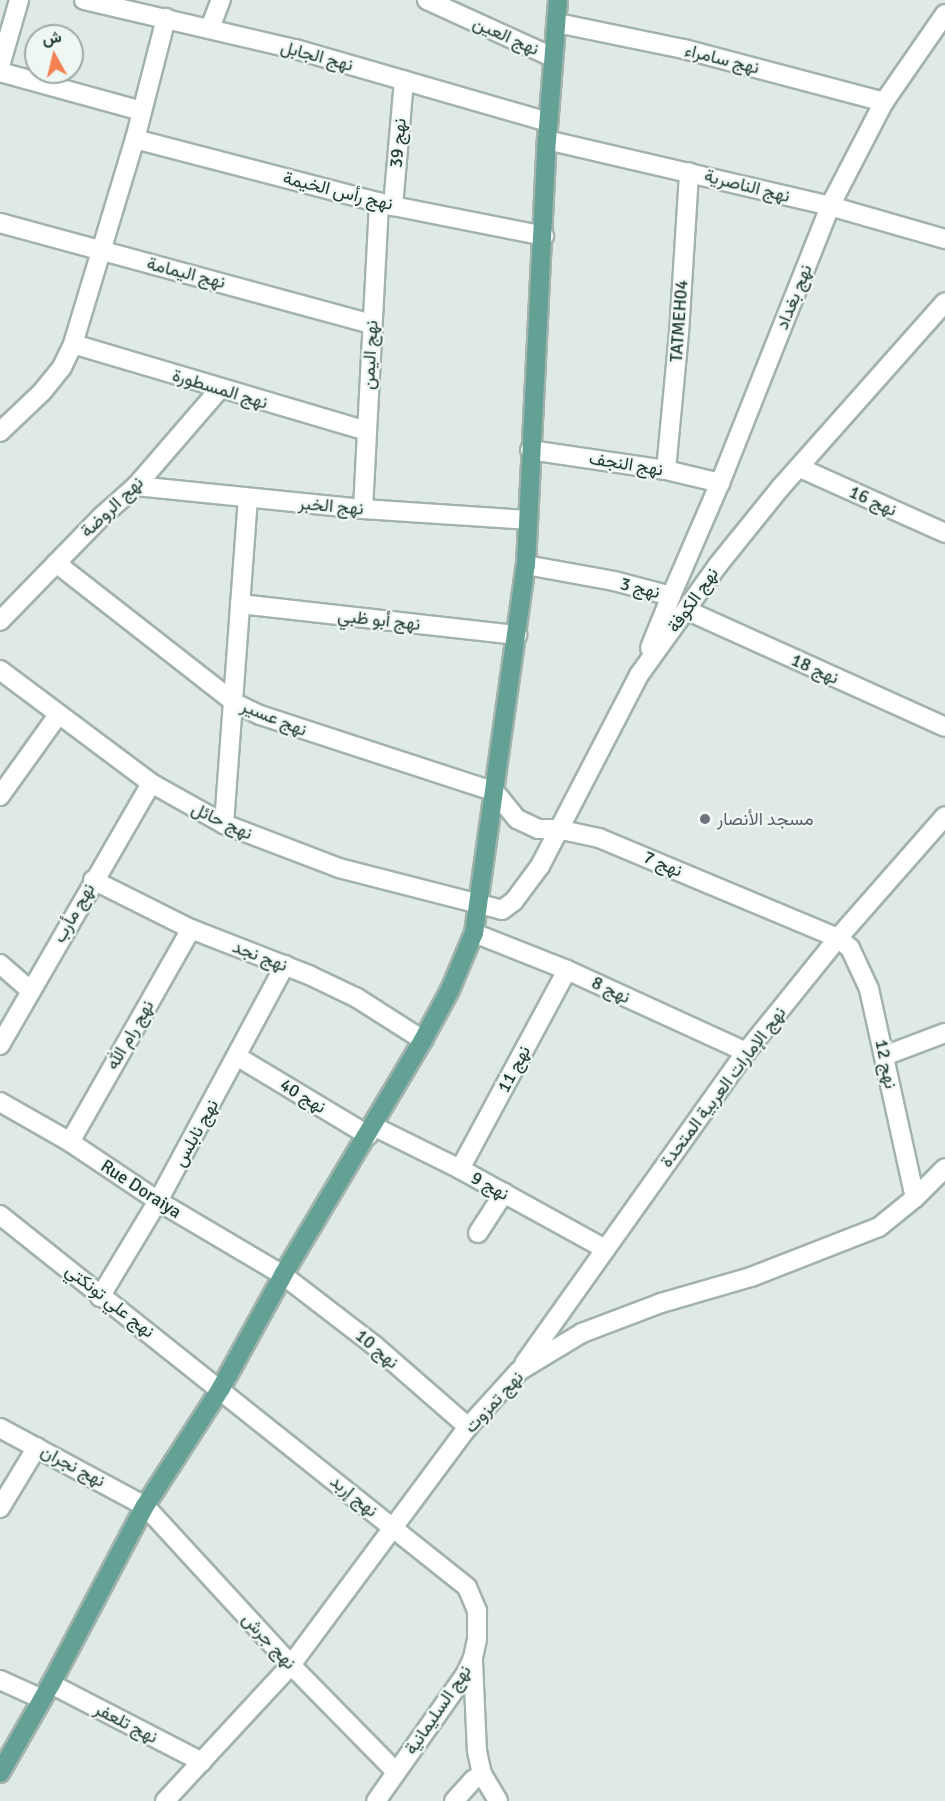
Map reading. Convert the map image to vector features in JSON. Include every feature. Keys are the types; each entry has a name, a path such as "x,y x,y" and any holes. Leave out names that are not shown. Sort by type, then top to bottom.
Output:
{"main road":[{"path":"0,1773 145,1506 221,1388 283,1275 423,1040 450,990 474,933 526,565 530,450 544,236 547,131 558,0"}],"street":[{"path":"0,66 19,0"},
{"name":"نهج الجابل","path":"84,0 117,4 404,80 547,131"},
{"path":"210,28 220,0"},
{"name":"نهج العين","path":"427,0 552,57"},
{"path":"940,0 945,2"},
{"name":"نهج بغداد","path":"671,596 720,483 830,206 884,102 945,14"},
{"path":"0,432 42,392 63,367 73,344 135,139 166,18"},
{"name":"نهج سامراء","path":"557,23 684,49 884,102"},
{"path":"0,72 142,111"},
{"name":"نهج 39","path":"386,204 404,80"},
{"name":"نهج الناصرية","path":"547,131 689,172 830,206 945,240"},
{"name":"نهج رأس الخيمة","path":"135,139 386,204 544,236"},
{"name":"TATMEH04","path":"666,470 679,333 689,172"},
{"name":"نهج اليمن","path":"363,509 372,324 386,204"},
{"name":"نهج اليمامة","path":"0,223 372,324"},
{"name":"نهج الكوفة","path":"477,906 501,910 514,901 540,866 557,829 639,675 718,565 781,487 945,302"},
{"name":"نهج المسطورة","path":"73,344 219,390 366,431"},
{"name":"نهج الروضة","path":"0,621 101,517 136,486 219,390"},
{"name":"نهج النجف","path":"530,450 666,470 720,483"},
{"name":"نهج 16","path":"800,468 945,533"},
{"name":"نهج الخبر","path":"136,486 363,509 527,520"},
{"path":"224,824 235,703 248,498"},
{"name":"نهج عسير","path":"56,563 235,703 298,729 495,792"},
{"name":"نهج 3","path":"526,565 614,581 671,596 639,675"},
{"name":"نهج أبو ظبي","path":"240,604 517,635"},
{"name":"نهج 18","path":"686,610 945,727"},
{"name":"نهج حائل","path":"0,670 151,783 224,824 339,868 477,906"},
{"path":"0,796 58,715"},
{"name":"نهج مأرب","path":"0,1045 93,880 151,783"},
{"name":"نهج 7","path":"495,792 517,819 538,829 557,829 599,838 838,938"},
{"name":"نهج الإمارات العربية المتحدة","path":"519,1371 746,1052 838,938 945,816"},
{"name":"نهج نجد","path":"93,880 191,928 285,965 357,998 423,1040"},
{"name":"نهج رام الله","path":"70,1142 191,928"},
{"name":"نهج 8","path":"474,933 567,970 746,1052"},
{"name":"نهج 12","path":"838,938 850,948 869,989 915,1198"},
{"path":"0,964 30,990"},
{"name":"نهج نابلس","path":"101,1296 158,1201 238,1057 285,965"},
{"name":"نهج 11","path":"460,1169 567,970"},
{"path":"884,1056 945,1033"},
{"name":"نهج 40","path":"238,1057 371,1130"},
{"name":"Rue Doraiya","path":"0,1102 70,1142 158,1201 283,1275"},
{"name":"نهج 9","path":"371,1130 460,1169 605,1249"},
{"name":"نهج تمزوت","path":"165,1801 291,1665 468,1427 519,1371 582,1333 662,1303 751,1277 879,1227 915,1198 945,1168"},
{"path":"478,1233 504,1193"},
{"name":"نهج علي تونكتي","path":"0,1215 221,1388"},
{"name":"نهج 10","path":"283,1275 374,1345 468,1427"},
{"name":"نهج إربد","path":"221,1388 467,1587 477,1611"},
{"name":"نهج نجران","path":"0,1428 145,1506"},
{"path":"0,1508 37,1448"},
{"name":"نهج جرش","path":"145,1506 291,1665 396,1772"},
{"name":"نهج السليمانية","path":"376,1801 465,1675 473,1658 477,1639 477,1611"},
{"path":"473,1658 477,1751 482,1774 498,1801"},
{"name":"نهج تلعفر","path":"0,1680 46,1692 202,1762"},
{"path":"454,1801 482,1774"}],"place":[{"name":"مسجد الأنصار","path":"705,819"}]}
